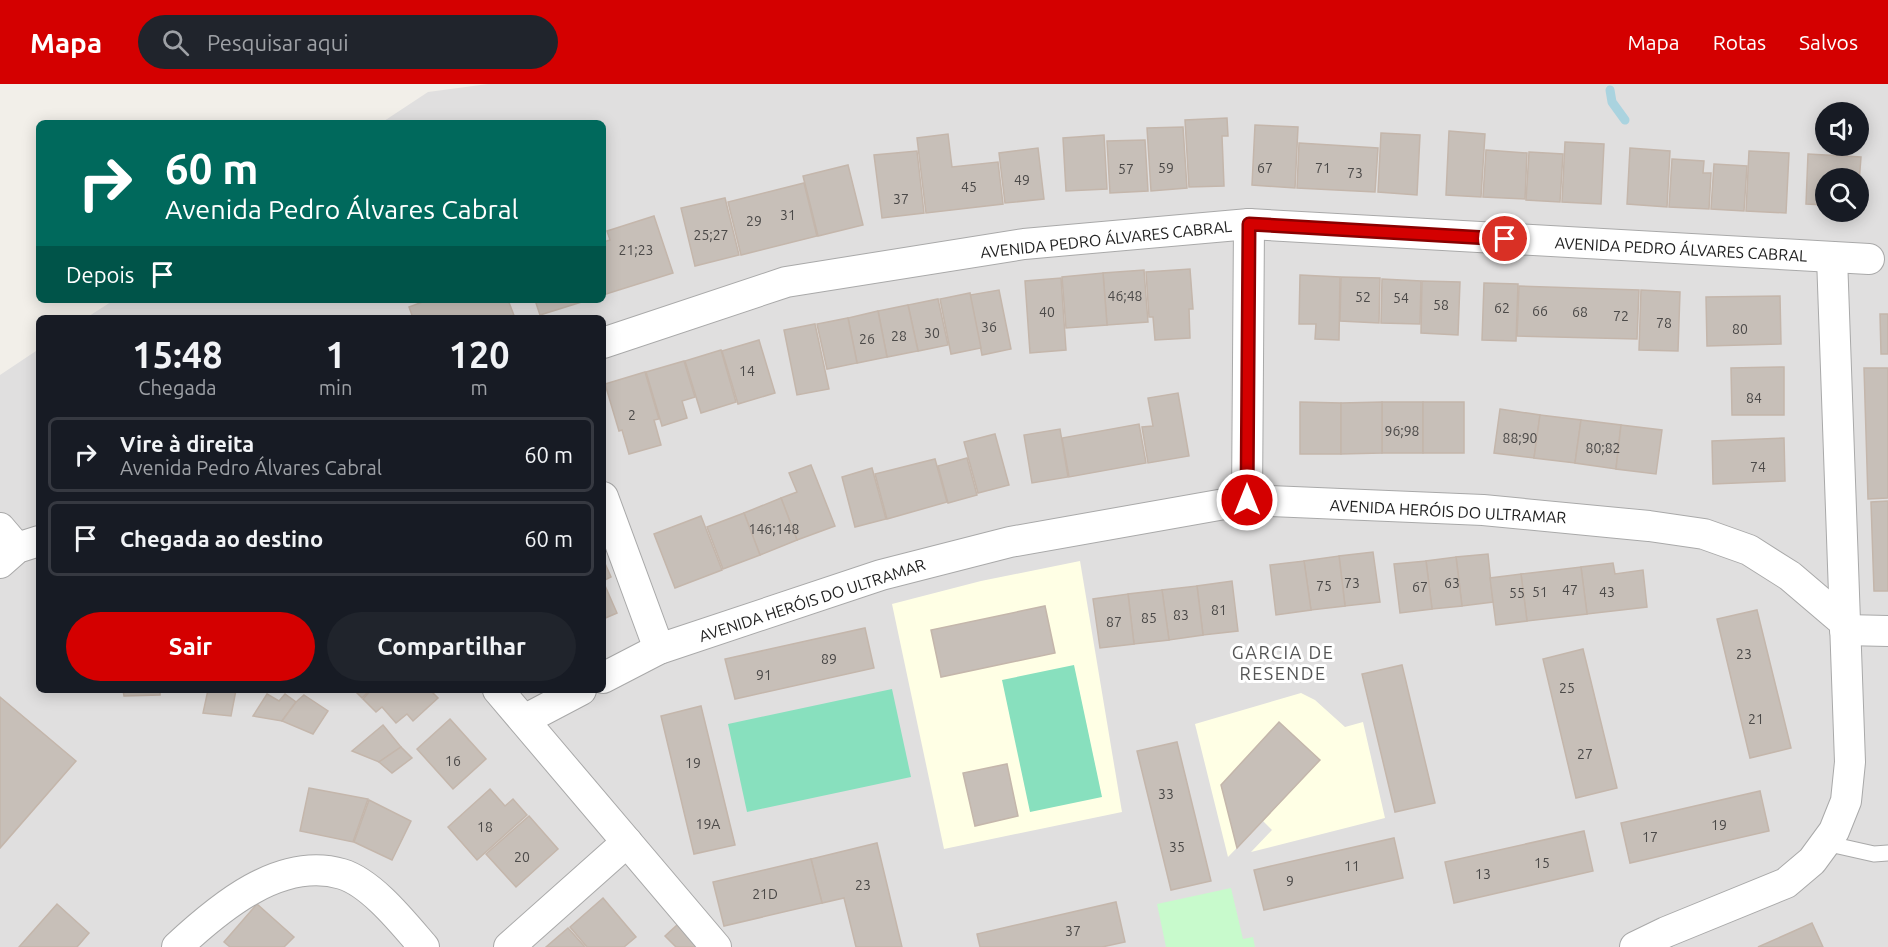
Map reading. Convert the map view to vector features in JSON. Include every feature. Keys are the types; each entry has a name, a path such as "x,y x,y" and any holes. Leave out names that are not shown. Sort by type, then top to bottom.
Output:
{"street":[{"name":"AVENIDA PEDRO ÁLVARES CABRAL","path":"606,342 786,282 1024,244 1249,224 1869,259"},
{"path":"1247,500 1249,224"},
{"path":"1635,947 1786,883 1812,861 1834,831 1846,801 1850,762 1832,257"},
{"name":"AVENIDA HERÓIS DO ULTRAMAR","path":"606,676 659,649 881,574 999,544 1247,500 1483,510 1648,526 1704,534 1749,550 1790,576 1845,626"},
{"path":"606,505 659,649"},
{"path":"1845,626 1888,631"},
{"path":"501,693 716,947"},
{"path":"524,720 575,693"},
{"path":"509,947 627,842"},
{"path":"177,947 199,926 258,886 288,873 314,870 344,875 368,889 391,909 424,947"}],"lane":[{"path":"1825,843 1874,854 1888,853"}],"shaded area":[{"path":"488,84 1888,84 1888,947 0,947 0,375 36,351 36,693 606,693 606,315 91,315 109,303 606,303 606,120 386,120 428,92"},
{"path":"1080,561 1122,812 944,849 892,604 981,581"},
{"path":"1301,693 1315,700 1345,727 1363,722 1385,818 1251,852 1272,830 1263,821 1228,857 1195,724"}],"green space":[{"path":"1074,665 1102,797 1030,812 1002,680"},
{"path":"892,689 911,777 747,812 728,724"},
{"path":"1231,888 1243,939 1253,937 1255,947 1166,947 1157,904"}],"building":[{"path":"1227,118 1228,136 1222,136 1224,186 1189,187 1185,120"},
{"path":"1255,125 1298,127 1295,188 1252,185"},
{"path":"1183,127 1187,188 1151,191 1147,128"},
{"path":"1449,131 1485,134 1481,197 1446,195"},
{"path":"1381,133 1420,135 1417,195 1378,192"},
{"path":"948,134 952,167 998,162 1003,204 926,213 917,138"},
{"path":"1104,135 1107,189 1066,191 1063,138"},
{"path":"1145,140 1148,191 1110,193 1107,141"},
{"path":"1565,142 1604,144 1601,204 1562,202"},
{"path":"1299,143 1378,148 1375,192 1297,188"},
{"path":"1038,148 1044,199 1005,203 999,153"},
{"path":"1630,148 1670,151 1667,207 1627,204"},
{"path":"1486,150 1527,153 1525,199 1483,197"},
{"path":"917,151 924,213 882,218 874,155"},
{"path":"1749,151 1789,153 1786,213 1746,211"},
{"path":"1529,152 1563,154 1560,202 1526,200"},
{"path":"1808,154 1861,157 1860,168 1815,168 1815,204 1806,204"},
{"path":"1672,159 1704,161 1703,173 1711,173 1709,209 1669,207"},
{"path":"1714,164 1747,166 1744,211 1711,209"},
{"path":"848,165 863,225 818,236 803,176"},
{"path":"804,183 817,236 741,255 728,202"},
{"path":"725,198 739,255 695,266 681,208"},
{"path":"654,216 673,273 606,294 606,241 610,240 607,231"},
{"path":"1190,269 1193,309 1189,309 1190,338 1155,340 1153,317 1149,317 1146,272"},
{"path":"1144,270 1148,322 1107,325 1103,273"},
{"path":"1103,273 1107,325 1066,328 1062,277"},
{"path":"1300,275 1340,277 1339,340 1315,339 1316,324 1299,324"},
{"path":"1341,277 1380,278 1379,323 1340,321"},
{"path":"1061,278 1066,350 1030,353 1025,281"},
{"path":"1382,279 1421,281 1420,324 1381,323"},
{"path":"1422,281 1460,282 1458,335 1421,333"},
{"path":"1484,283 1518,284 1516,341 1482,340"},
{"path":"1519,286 1639,290 1637,339 1517,336"},
{"path":"999,290 1011,349 982,355 970,295"},
{"path":"1641,290 1680,292 1678,351 1639,350"},
{"path":"970,293 981,348 951,354 940,299"},
{"path":"1780,296 1781,344 1707,346 1706,297"},
{"path":"938,299 948,345 918,351 908,305"},
{"path":"420,303 509,303 514,315 412,315 409,307"},
{"path":"536,303 578,303 540,315"},
{"path":"908,305 918,351 887,357 878,311"},
{"path":"878,311 887,357 857,363 848,318"},
{"path":"1880,314 1888,314 1888,354 1881,354"},
{"path":"848,318 857,363 827,369 817,324"},
{"path":"815,324 829,389 797,395 784,330"},
{"path":"759,340 775,393 738,404 722,351"},
{"path":"721,350 736,402 701,413 685,361"},
{"path":"684,361 695,397 682,401 687,418 662,426 646,372"},
{"path":"1784,367 1784,415 1732,415 1731,368"},
{"path":"1864,368 1888,368 1888,498 1868,499"},
{"path":"645,372 659,419 654,420 661,445 629,454 622,430 619,431 606,384"},
{"path":"1178,393 1189,456 1148,463 1142,427 1153,426 1148,398"},
{"path":"1300,402 1341,403 1341,454 1300,454"},
{"path":"1382,402 1423,402 1423,453 1382,453"},
{"path":"1382,402 1382,453 1341,454 1341,403"},
{"path":"1423,402 1464,402 1464,453 1423,453"},
{"path":"1500,409 1540,415 1534,458 1494,453"},
{"path":"1540,415 1581,420 1575,463 1534,458"},
{"path":"1581,420 1621,425 1616,469 1575,463"},
{"path":"1139,424 1146,463 1069,477 1062,438"},
{"path":"1621,425 1662,430 1656,474 1616,469"},
{"path":"1060,429 1068,477 1032,483 1024,435"},
{"path":"995,434 1009,485 978,493 964,442"},
{"path":"1784,438 1785,481 1713,484 1712,441"},
{"path":"967,458 977,495 948,503 938,466"},
{"path":"935,459 947,502 887,519 875,474"},
{"path":"811,465 835,526 797,540 781,498 797,492 789,473"},
{"path":"872,468 886,519 855,527 842,477"},
{"path":"781,498 797,540 760,555 744,513"},
{"path":"1888,501 1888,591 1874,591 1871,502"},
{"path":"744,513 760,555 723,569 707,527"},
{"path":"701,516 722,570 675,588 654,534"},
{"path":"1373,552 1380,602 1345,606 1339,556"},
{"path":"1488,554 1493,602 1462,606 1456,557"},
{"path":"1339,556 1345,606 1311,610 1304,561"},
{"path":"1456,557 1462,606 1432,609 1426,561"},
{"path":"1304,561 1311,610 1276,615 1270,565"},
{"path":"1426,561 1432,609 1400,613 1394,564"},
{"path":"1613,563 1615,574 1643,570 1647,607 1587,614 1581,567"},
{"path":"606,566 611,577 606,580"},
{"path":"1581,567 1587,614 1527,621 1521,574"},
{"path":"1521,574 1527,621 1496,625 1490,578"},
{"path":"1232,581 1238,631 1203,635 1197,586"},
{"path":"1197,586 1203,635 1169,640 1162,590"},
{"path":"606,588 617,613 606,618"},
{"path":"1162,590 1169,640 1134,644 1128,594"},
{"path":"1128,594 1134,644 1100,648 1093,599"},
{"path":"1045,606 1055,653 941,677 931,630"},
{"path":"1757,610 1791,748 1750,758 1717,619"},
{"path":"865,628 874,668 735,699 725,659"},
{"path":"1583,649 1617,788 1576,798 1543,659"},
{"path":"1402,665 1435,803 1395,812 1362,674"},
{"path":"124,693 160,693 160,695 124,696"},
{"path":"207,693 235,693 231,716 203,713"},
{"path":"357,693 367,693 362,698"},
{"path":"368,693 433,693 438,698 413,721 407,714 396,723 382,707 376,712 363,699"},
{"path":"267,694 279,701 285,694 296,702 282,721 253,716"},
{"path":"304,695 328,711 313,734 282,721"},
{"path":"0,697 76,761 0,848"},
{"path":"701,706 735,845 694,854 661,716"},
{"path":"450,719 486,759 453,789 417,749"},
{"path":"1279,722 1320,760 1237,848 1221,785"},
{"path":"383,725 401,747 379,762 352,751"},
{"path":"1177,742 1211,881 1171,890 1137,751"},
{"path":"401,747 412,758 392,773 379,762"},
{"path":"1007,764 1018,816 975,826 963,773"},
{"path":"309,788 368,799 353,842 300,831"},
{"path":"490,789 505,806 513,799 527,815 477,860 448,827"},
{"path":"1760,791 1769,831 1630,863 1621,823"},
{"path":"369,800 411,821 392,860 354,842"},
{"path":"529,816 558,849 516,887 486,854"},
{"path":"1584,831 1593,871 1454,903 1445,862"},
{"path":"1394,838 1403,878 1264,910 1254,870"},
{"path":"877,843 902,947 856,947 844,898 822,903 811,859"},
{"path":"811,859 822,903 724,926 713,882"},
{"path":"603,898 636,937 624,947 587,947 570,927"},
{"path":"1116,902 1125,942 1102,947 980,947 977,934"},
{"path":"57,904 89,933 77,947 19,947"},
{"path":"257,904 294,937 284,947 230,947 224,942"},
{"path":"1812,923 1823,947 1758,947"},
{"path":"677,925 699,947 676,947 665,936"},
{"path":"568,928 585,947 546,947"}],"waterway":[{"path":"1610,90 1612,102 1625,120"}],"district":[{"name":"GARCIA DE RESENDE","path":"1283,662"}],"route":[{"path":"1247,500 1249,224 1505,239"}]}
